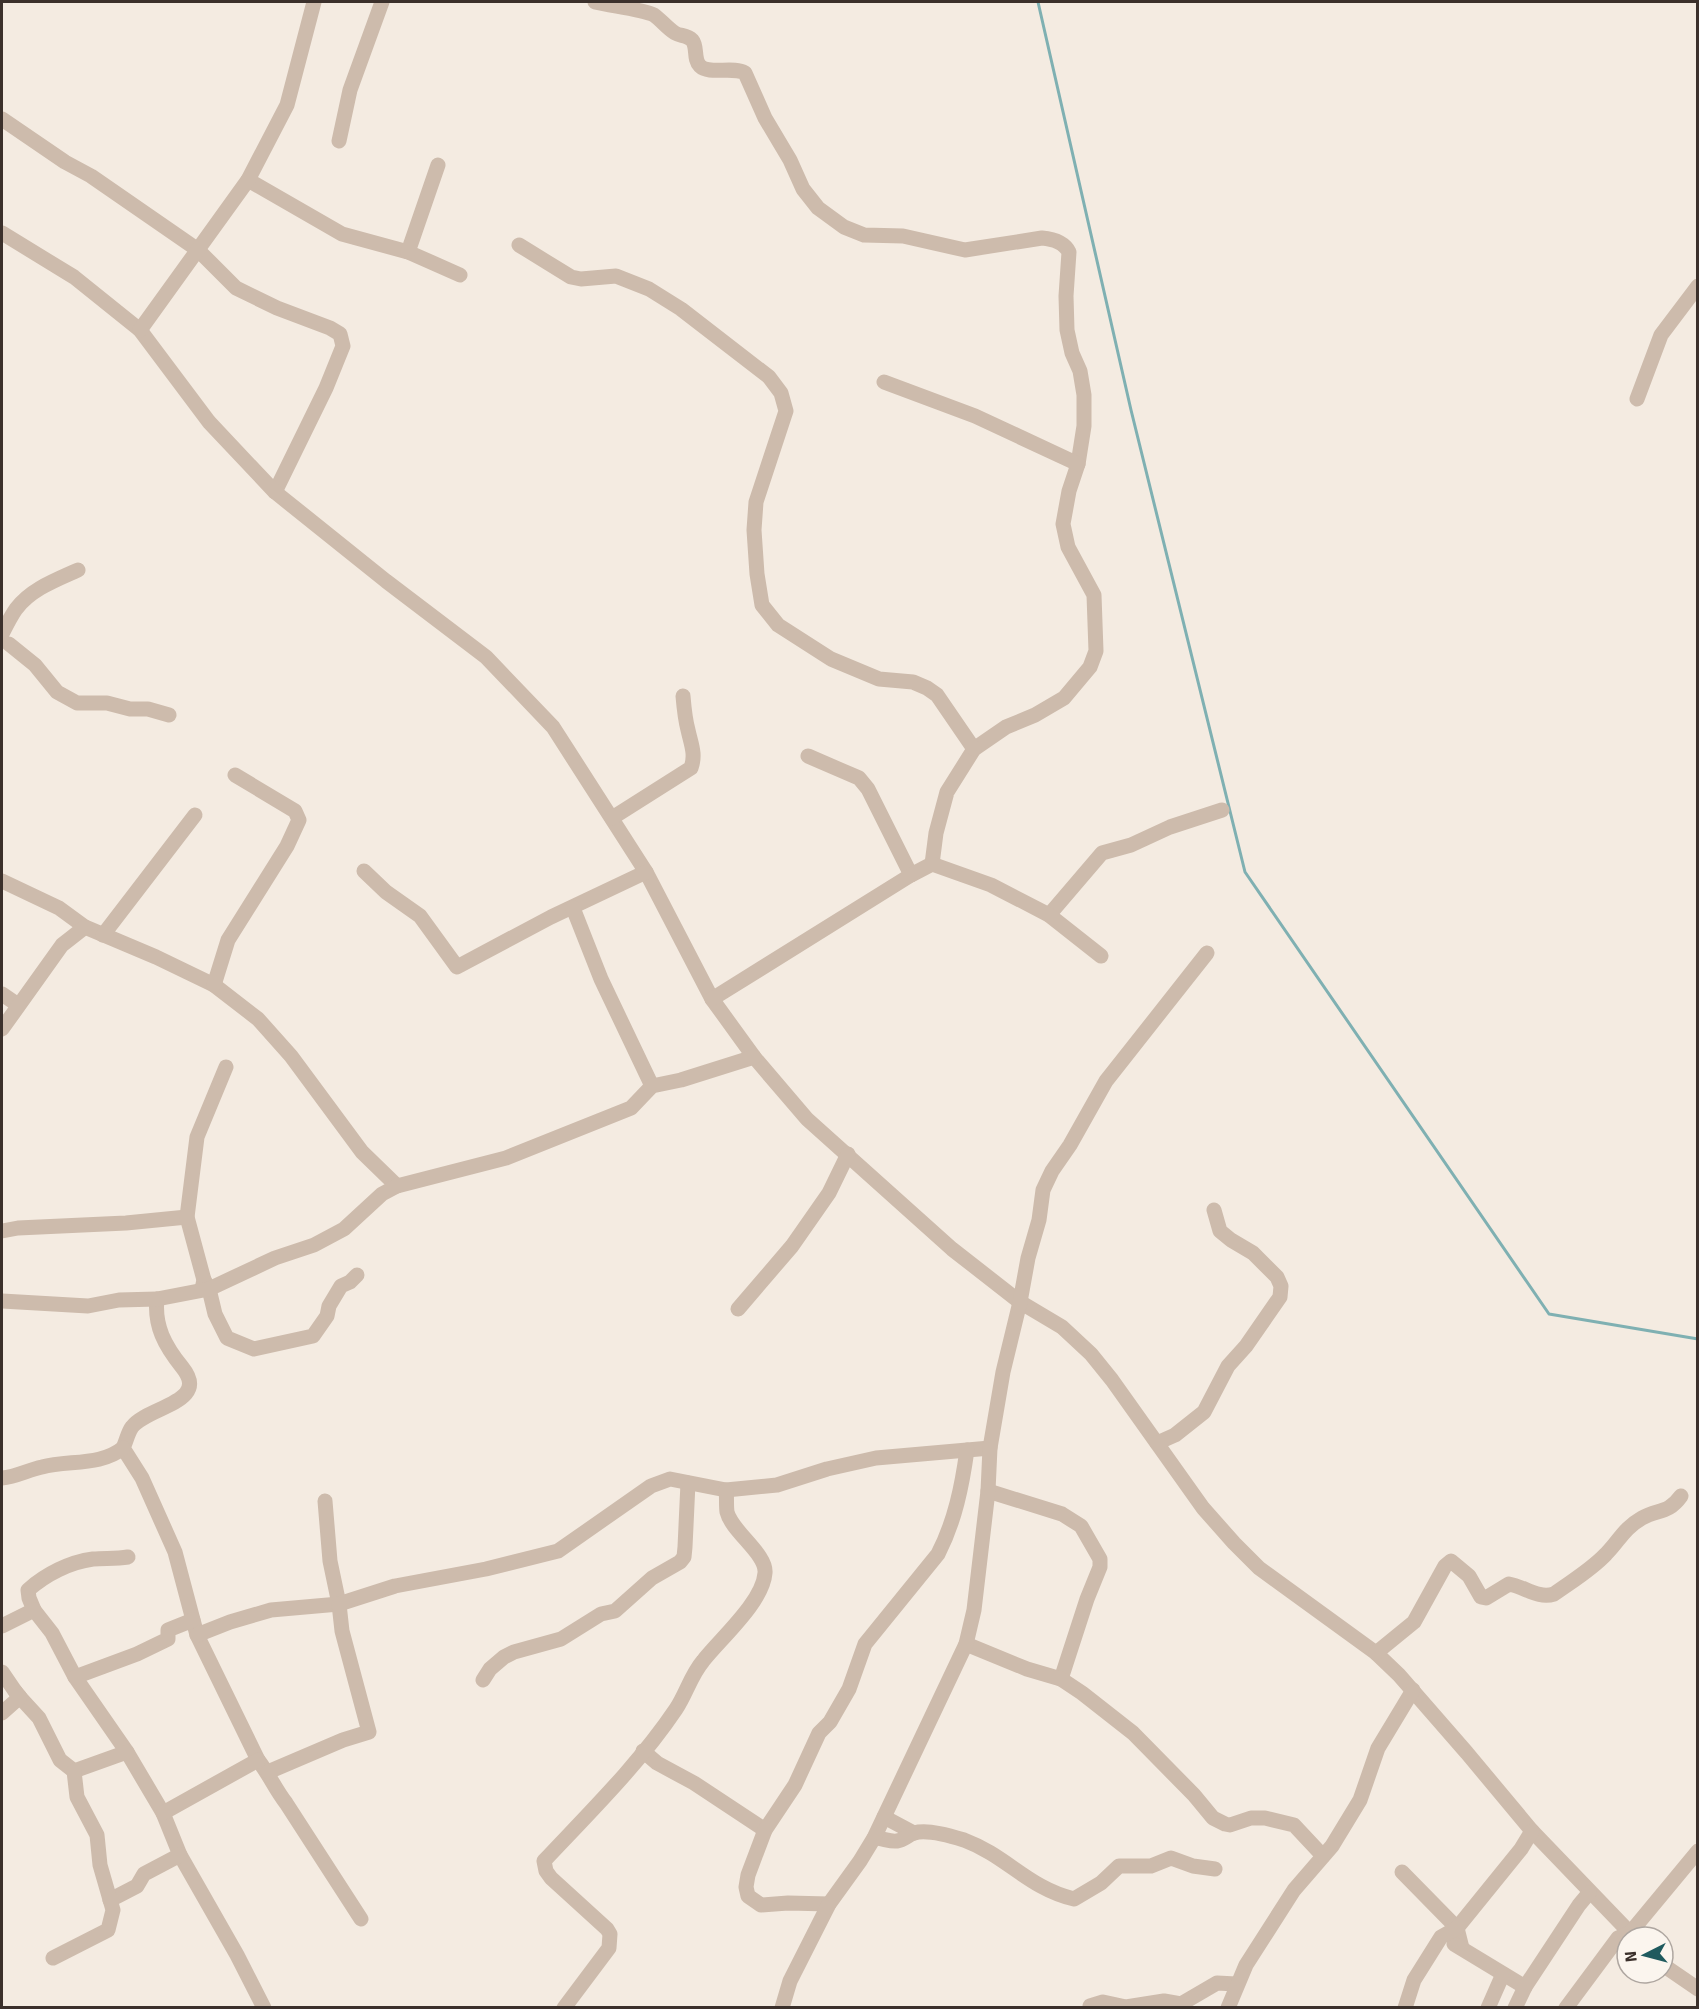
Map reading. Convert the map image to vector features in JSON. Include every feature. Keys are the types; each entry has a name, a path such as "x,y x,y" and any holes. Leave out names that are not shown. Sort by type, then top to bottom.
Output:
{"street":[{"path":"140,330 248,180 287,105 314,2"},
{"path":"339,141 350,90 382,2"},
{"path":"595,2 656,16 678,35 690,38 694,43 696,60 700,66 706,69 740,70 745,73 765,118 790,160 803,189 818,208 844,227 864,234 903,236 965,250 1042,238 1052,239 1066,247 1069,252 1066,296 1067,330 1072,353 1080,371 1084,395 1084,426 1078,464 1069,491 1063,524 1068,547 1094,595 1096,651 1090,667 1064,698 1035,715 1006,727 974,749 947,792 936,833 932,864"},
{"path":"2,119 65,162 91,176 198,250 236,288 340,334 343,346 326,388 275,492"},
{"path":"408,252 438,165"},
{"path":"248,180 342,234 408,252 460,275"},
{"path":"2,233 74,277 140,330 209,422 275,492 486,657 553,727 646,872 712,999 754,1057 807,1119 952,1249 1020,1302 1062,1327 1091,1354 1119,1389 1203,1508 1259,1568 1376,1653 1413,1690 1532,1831 1622,1925"},
{"path":"519,245 571,277 581,279 616,276 649,289 681,309 769,376 781,393 786,411 756,502 754,530 762,605 778,625 831,659 879,679 913,682 927,688 937,696 974,749"},
{"path":"1637,399 1661,335 1698,286"},
{"path":"884,382 975,416 1078,464"},
{"path":"78,570 51,582 30,595 16,609 3,641 35,665 57,692 77,703 148,709 169,715"},
{"path":"612,818 691,768 694,752 687,730 683,696"},
{"path":"808,756 859,778 867,789 910,875"},
{"path":"214,985 228,940 287,846 299,820 295,811 235,775"},
{"path":"1049,915 1102,853 1131,845 1170,827 1222,810"},
{"path":"103,934 195,815"},
{"path":"712,999 910,875 932,864 991,885 1049,915 1101,956"},
{"path":"364,871 386,892 420,916 458,967 551,917 646,872"},
{"path":"2,881 59,908 85,927 214,985 258,1019 291,1056 362,1152 397,1186"},
{"path":"573,908 601,979 652,1086"},
{"path":"2,1029 62,945 85,927"},
{"path":"782,2007 790,1981 829,1904 874,1838 966,1644 974,1610 988,1491 990,1448 1002,1372 1039,1220 1043,1190 1106,1081 1207,953"},
{"path":"2,993 18,1005"},
{"path":"2,1301 88,1306 119,1300 157,1299 205,1286 314,1245 344,1230 382,1194 397,1186 506,1158 631,1108 652,1086 681,1080 754,1057"},
{"path":"226,1067 197,1137 187,1217 205,1286 227,1338 255,1348 313,1336 327,1316 329,1306 341,1286 350,1282 357,1275"},
{"path":"738,1309 792,1246 829,1193 848,1154"},
{"path":"1156,1443 1175,1435 1204,1412 1227,1365 1246,1346 1280,1297 1281,1286 1277,1277 1253,1253 1220,1231 1214,1210"},
{"path":"2,1231 187,1217"},
{"path":"2,1478 40,1467 65,1462 93,1461 115,1455 123,1448 132,1427 188,1393 190,1385 188,1374 162,1338 155,1315 157,1299"},
{"path":"123,1448 142,1478 175,1552 195,1628 274,1788 361,1919"},
{"path":"75,1677 137,1654 168,1639 168,1630 230,1622 271,1610 339,1604 395,1586 486,1569 558,1551 651,1486 670,1479 726,1490 777,1485 827,1469 876,1458 990,1448"},
{"path":"829,1904 761,1905 748,1896 746,1887 748,1875 765,1830 795,1785 819,1733 830,1722 849,1689 866,1644 942,1546 962,1487 966,1450"},
{"path":"483,1680 490,1669 504,1657 561,1639 601,1614 615,1611 652,1578 680,1562 684,1557 688,1483"},
{"path":"564,2007 609,1948 610,1934 551,1878 546,1871 544,1860 643,1751 676,1709 702,1662 736,1625 763,1584 765,1567 727,1514 726,1490"},
{"path":"988,1491 1062,1514 1082,1526 1100,1559 1100,1567 1061,1678"},
{"path":"1376,1653 1414,1622 1444,1566 1451,1561 1469,1576 1481,1597 1486,1598 1509,1584 1520,1586 1535,1594 1548,1596 1593,1566 1606,1554 1625,1529 1644,1516 1661,1512 1674,1505 1681,1496"},
{"path":"163,1813 263,1766 369,1732 342,1631 330,1561 325,1502"},
{"path":"128,1557 74,1563 40,1580 28,1590 29,1599 34,1610 52,1634 75,1677 127,1752 163,1813 180,1856 264,2007"},
{"path":"2,1626 34,1610"},
{"path":"966,1644 1026,1669 1061,1678 1133,1733 1194,1795 1213,1818 1230,1825 1251,1818 1265,1818 1294,1825 1323,1856"},
{"path":"2,1671 20,1697 39,1718 60,1760 74,1771 77,1797 97,1835 100,1865 113,1910 108,1930 53,1958"},
{"path":"1228,2007 1246,1965 1294,1890 1332,1846 1360,1800 1378,1748 1413,1690"},
{"path":"2,1713 20,1697"},
{"path":"643,1751 657,1763 694,1783 765,1830"},
{"path":"74,1771 127,1752"},
{"path":"884,1817 914,1833 937,1834 968,1842 996,1855 1040,1887 1056,1895 1074,1899 1101,1883 1119,1866 1151,1866 1171,1858 1193,1866 1215,1869"},
{"path":"1405,2007 1414,1980 1441,1936 1457,1929 1521,1850 1532,1831"},
{"path":"874,1838 896,1841 914,1833"},
{"path":"1640,1925 1698,1851"},
{"path":"110,1900 137,1886 144,1874 180,1856"},
{"path":"1402,1872 1457,1929 1462,1948"},
{"path":"1515,2007 1579,1905 1589,1893"},
{"path":"1441,1936 1526,1987"},
{"path":"1566,2007 1615,1942"},
{"path":"1675,1973 1698,1989"},
{"path":"1488,2007 1503,1974"},
{"path":"1090,2006 1103,2001 1126,2007 1164,2001 1181,2004 1218,1983 1236,1984"}],"waterway":[{"path":"1038,2 1131,410 1245,872 1549,1314 1698,1339"}]}
